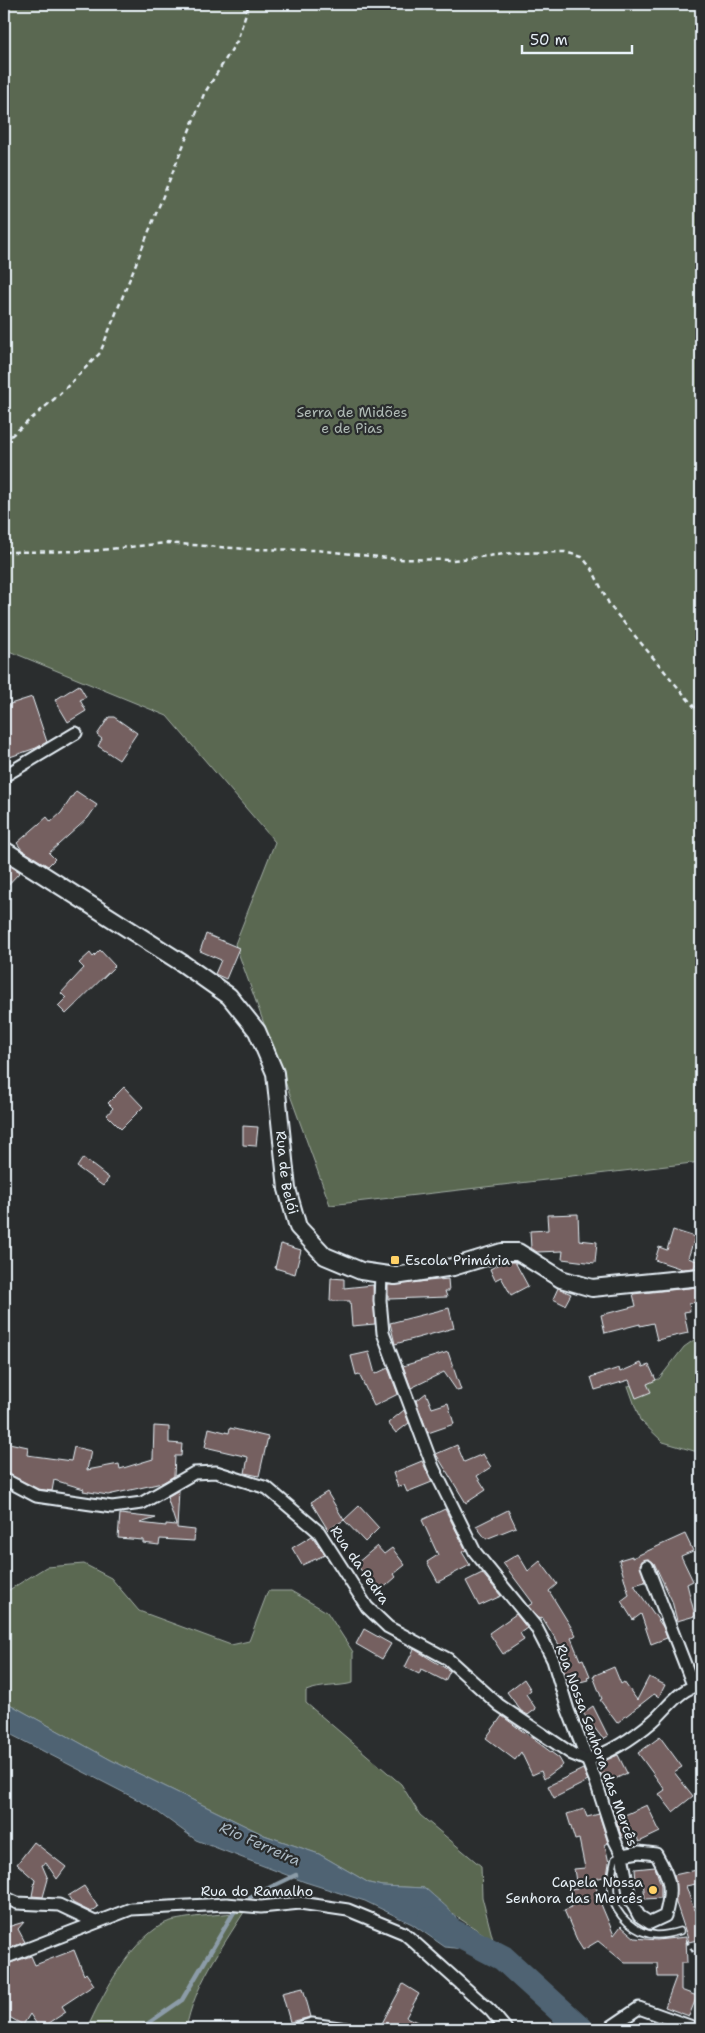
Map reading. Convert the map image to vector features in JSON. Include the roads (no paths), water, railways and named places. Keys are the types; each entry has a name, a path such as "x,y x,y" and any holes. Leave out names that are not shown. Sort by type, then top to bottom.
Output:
{"street":[{"path":"4,776 76,733"},
{"name":"Rua de Belói","path":"4,850 182,963 229,996 257,1031 274,1074 287,1190 298,1227 325,1256 361,1270 395,1276 453,1267 502,1252 518,1252 561,1279 592,1288 701,1277"},
{"name":"Rua Nossa Senhora das Mercês","path":"382,1274 380,1300 383,1333 433,1467 475,1552 536,1627 553,1660 568,1710 615,1841 622,1855"},
{"name":"Rua da Pedra","path":"4,1479 36,1496 112,1507 142,1503 194,1473 216,1472 267,1488 319,1532 368,1607 388,1627 448,1659 499,1705 572,1754 587,1760"},
{"path":"587,1760 606,1754 632,1737 660,1715 684,1690 697,1685 647,1566"},
{"path":"639,1852 656,1854 668,1874 670,1896 664,1916 650,1923 639,1916 630,1899 622,1855 639,1852"},
{"path":"4,1896 16,1903 58,1905 96,1922"},
{"name":"Rua do Ramalho","path":"4,1958 131,1909 226,1904 261,1907 300,1903 348,1910 404,1933 491,2011 506,2029"},
{"path":"611,2027 639,2008 698,2029"},
{"path":"296,2029 312,2024 346,2029"}],"lane":[{"name":"Rua Nossa Senhora das Mercês","path":"622,1855 615,1859 611,1879 611,1894 619,1914 642,1933 658,1935 680,1931"}],"water":[{"path":"4,1701 111,1760 264,1835 319,1854 369,1883 382,1886 425,1888 457,1920 463,1949 445,1947 412,1924 365,1901 305,1882 196,1840 148,1805 4,1731"}],"waterway":[{"path":"250,1897 296,1875"},
{"path":"140,2029 182,2000 234,1912"},
{"name":"Rio Ferreira","path":"430,1920 503,1958 581,2029"}],"place":[{"name":"Escola Primária","path":"395,1260"},
{"name":"Capela Nossa Senhora das Mercês","path":"653,1890"}],"park label":[{"name":"Serra de Midões e de Pias","path":"352,420"}]}
